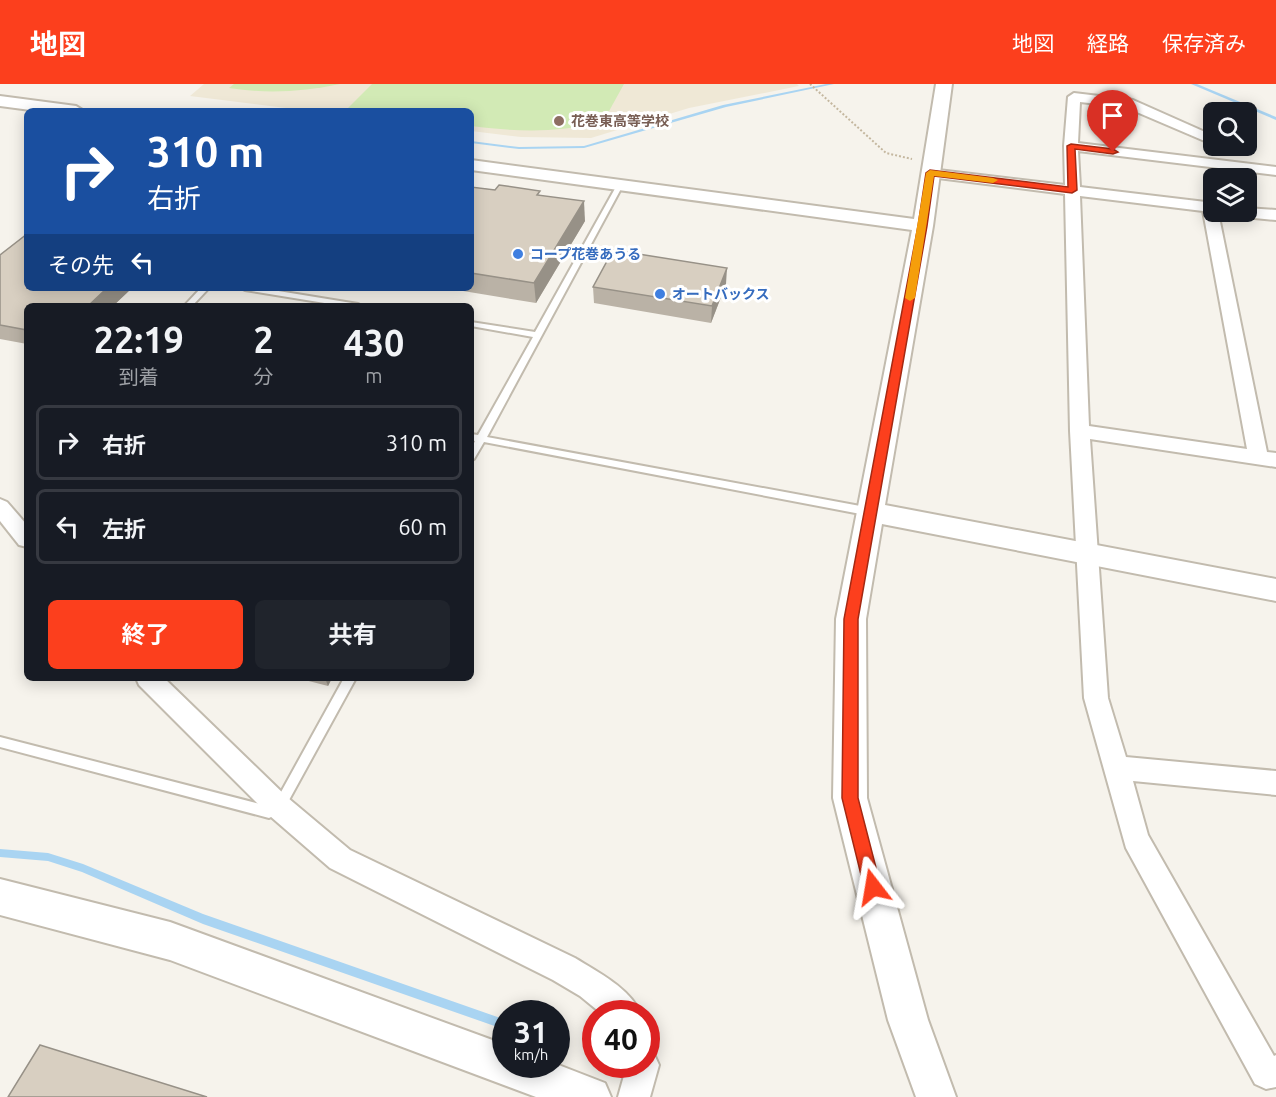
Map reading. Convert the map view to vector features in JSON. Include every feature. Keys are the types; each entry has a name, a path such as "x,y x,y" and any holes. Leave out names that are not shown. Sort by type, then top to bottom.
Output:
{"street":[{"path":"936,1097 908,1020 850,798 851,619 923,226 944,84"},
{"path":"1203,136 1128,103 1074,97 1071,146 1080,431 1096,698 1136,839 1266,1072 1276,1071"},
{"path":"0,101 53,108"},
{"path":"1071,146 1276,171"},
{"path":"1218,156 1220,165"},
{"path":"474,165 923,226"},
{"path":"930,173 1203,206"},
{"path":"1257,214 1276,216"},
{"path":"1080,431 1267,459 1215,222"},
{"path":"0,507 24,535"},
{"path":"871,512 1276,590"},
{"path":"151,681 279,807 340,859 564,969 591,985 609,1000"},
{"path":"1116,768 1276,783"},
{"path":"0,897 170,941 591,1097"},
{"path":"634,1097 639,1078"}],"lane":[{"path":"620,185 538,334 476,438 871,512"},
{"path":"191,303 202,291"},
{"path":"264,291 339,303"},
{"path":"474,324 538,334"},
{"path":"0,742 269,812 279,807 348,681"}],"path":[{"path":"810,84 821,94"}],"shaded area":[{"name":"花巻東高等学校","path":"204,84 797,84 799,86 689,108 591,138 521,137 474,131 474,108 286,108 190,96"}],"green space":[{"path":"234,84 340,84 312,89 271,91 229,88"},
{"path":"372,84 624,84 603,122 569,128 537,130 474,126 474,108 348,108"}],"building":[{"name":"コープ花巻あうる","path":"499,185 540,191 537,195 584,201 534,283 474,273 474,187 495,190"},
{"path":"24,236 24,291 104,291 91,303 24,303 24,329 0,325 0,255"},
{"path":"613,250 727,268 712,306 593,287"},
{"path":"40,1045 207,1097 8,1097"}],"waterway":[{"path":"474,142 519,148 584,147 725,106 832,84"},
{"path":"1193,84 1276,119"},
{"path":"0,853 48,857 83,868 203,919 492,1020"}],"slow traffic":[{"path":"910,298 930,173 993,180"}],"place":[{"name":"花巻東高等学校","path":"559,121"},
{"name":"コープ花巻あうる","path":"518,254"},
{"name":"オートバックス","path":"660,294"}],"route":[{"path":"873,887 850,798 851,619 923,226 930,173 1072,190 1071,146 1113,152"}]}
